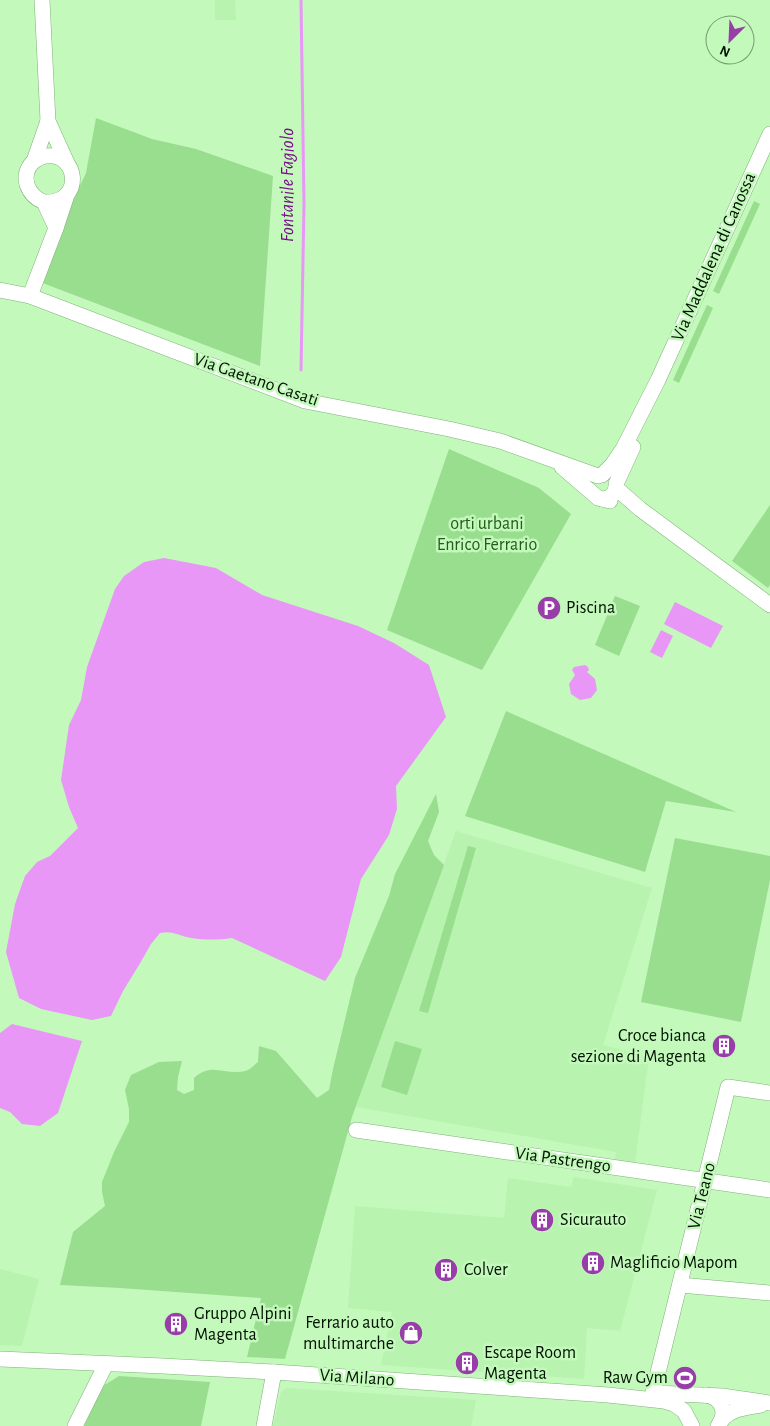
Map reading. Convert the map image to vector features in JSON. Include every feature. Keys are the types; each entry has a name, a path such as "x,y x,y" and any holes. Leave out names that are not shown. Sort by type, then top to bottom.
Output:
{"street":[{"path":"42,0 48,121 34,161 27,172 26,181 27,187 38,200 52,202 60,200 67,195"},
{"path":"30,296 73,182 69,166 48,121"},
{"name":"Via Maddalena di Canossa","path":"600,475 612,465 623,449 658,380 770,134"},
{"path":"34,161 41,157 57,157 64,160 69,166"},
{"path":"44,202 56,228"},
{"name":"Via Gaetano Casati","path":"0,290 30,296 305,401 449,429 500,441 610,477 616,486 640,509 770,605"},
{"name":"Via Maddalena di Canossa","path":"616,486 658,380"},
{"name":"Via Gaetano Casati","path":"546,457 568,471 597,496 640,509"},
{"path":"600,475 591,485 597,496 609,497 613,494 616,486"},
{"name":"Via Teano","path":"653,1393 728,1087 770,1093"},
{"name":"Via Pastrengo","path":"356,1130 770,1190"},
{"path":"680,1285 770,1293"},
{"name":"Via Milano","path":"0,1360 274,1372 608,1395 668,1402 682,1408 690,1422"},
{"path":"75,1426 106,1364"},
{"path":"264,1426 274,1372"},
{"name":"Via Milano","path":"608,1395 653,1393 706,1395 770,1404"},
{"path":"690,1422 687,1410 690,1403 696,1397 706,1395 715,1398 721,1405 723,1414 720,1424"},
{"name":"Via Milano","path":"720,1424 727,1415 739,1409 770,1404"}],"shaded area":[{"path":"215,0 235,0 236,20 215,20"},
{"path":"164,558 216,568 262,595 358,626 394,643 429,665 446,717 396,786 397,809 389,835 361,879 341,957 325,981 232,938 201,939 165,932 160,933 151,944 123,991 111,1016 92,1020 41,1009 19,998 6,952 15,904 25,876 37,862 50,856 78,828 61,780 69,725 81,700 87,667 115,589 124,576 144,562"},
{"path":"675,602 723,626 711,648 664,624"},
{"path":"661,630 673,636 662,658 650,652"},
{"path":"585,665 589,670 587,672 595,679 597,690 591,698 580,700 571,694 569,684 575,675 572,670 574,667"},
{"path":"456,831 652,888 603,1045 649,1057 635,1163 615,1160 616,1152 356,1107"},
{"path":"12,1024 82,1041 58,1113 40,1126 22,1124 10,1112 0,1108 0,1033"},
{"path":"574,1177 657,1190 620,1331 587,1328 584,1379 381,1365 392,1312 348,1308 355,1206 504,1218 508,1178 571,1187"},
{"path":"0,1269 39,1279 22,1346 0,1345"},
{"path":"286,1388 476,1400 471,1426 273,1426 281,1392"}],"green space":[{"path":"96,118 152,139 196,149 273,176 260,366 40,282 61,226 86,173"},
{"path":"754,201 760,204 719,294 713,291"},
{"path":"707,305 713,308 679,383 673,380"},
{"name":"orti urbani Enrico Ferrario","path":"449,449 539,488 571,514 482,670 387,630"},
{"path":"770,505 770,585 768,588 732,561"},
{"path":"615,596 640,606 619,656 595,645"},
{"path":"506,711 736,812 666,801 645,872 465,816"},
{"path":"436,794 439,812 428,841 434,855 444,865 352,1117 285,1359 247,1357 261,1298 60,1285 73,1232 105,1206 102,1182 129,1122 129,1109 125,1090 131,1075 159,1062 182,1061 177,1090 184,1094 194,1090 194,1078 207,1070 238,1072 249,1070 258,1062 259,1046 276,1051 317,1098 329,1090 355,978 389,896 395,874"},
{"path":"675,838 770,856 770,880 741,1022 641,1002"},
{"path":"468,846 476,848 428,1013 419,1011"},
{"path":"395,1041 422,1049 407,1095 381,1087"},
{"path":"119,1376 210,1382 201,1426 84,1426 103,1386"}],"waterway":[{"name":"Fontanile Fagiolo","path":"301,0 304,204 301,370"}],"place":[{"name":"Piscina","path":"549,608"},
{"name":"Croce bianca sezione di Magenta","path":"724,1046"},
{"name":"Sicurauto","path":"542,1220"},
{"name":"Maglificio Mapom","path":"593,1263"},
{"name":"Colver","path":"446,1270"},
{"name":"Gruppo Alpini Magenta","path":"176,1324"},
{"name":"Ferrario auto multimarche","path":"411,1333"},
{"name":"Escape Room Magenta","path":"467,1363"},
{"name":"Raw Gym","path":"685,1378"}]}
